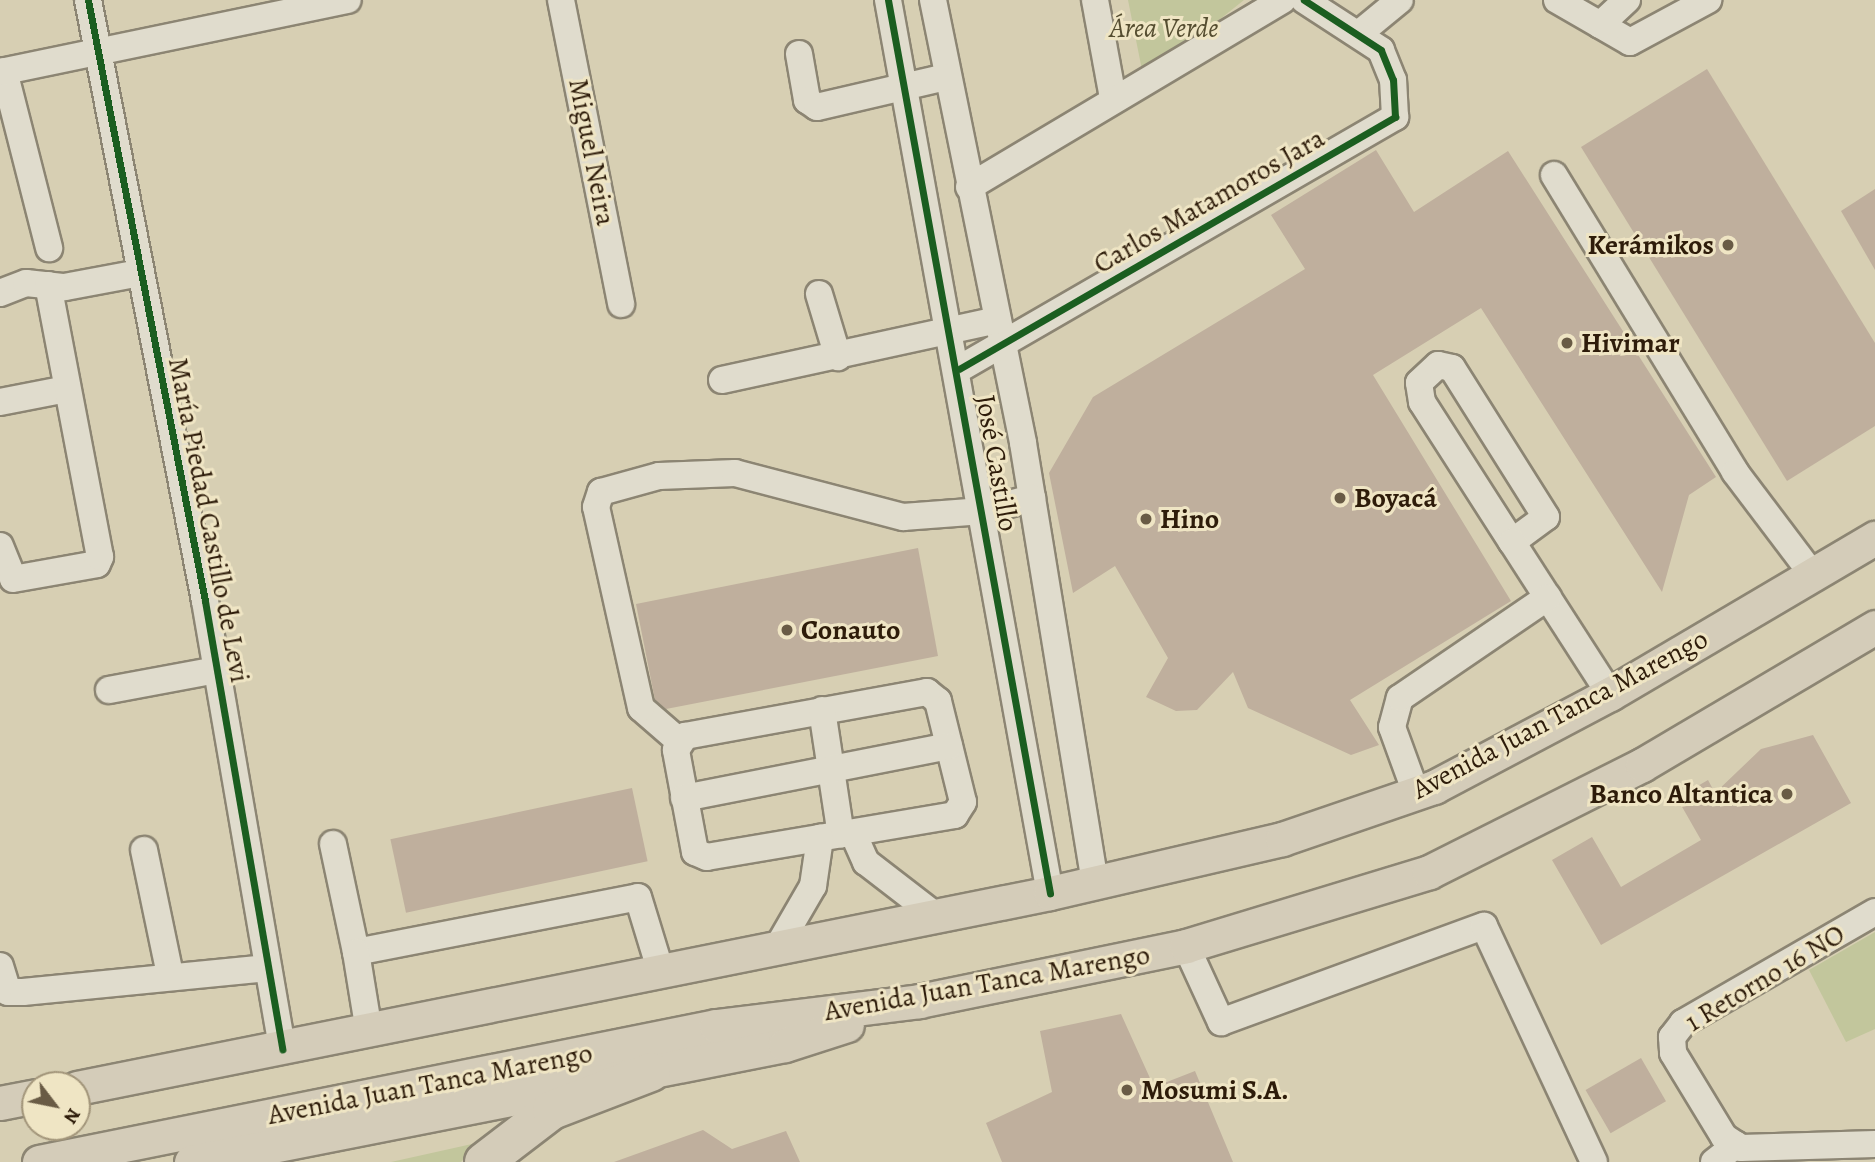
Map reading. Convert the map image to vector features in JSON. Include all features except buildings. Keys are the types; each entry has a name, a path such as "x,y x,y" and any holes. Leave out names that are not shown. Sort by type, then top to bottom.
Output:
{"highway":[{"path":"484,1162 552,1110 651,1072"}],"main road":[{"name":"Avenida Juan Tanca Marengo","path":"91,1085 1050,893 1282,839 1416,793 1610,694 1875,538"},
{"name":"Avenida Juan Tanca Marengo","path":"39,1162 716,1026 919,1001 1186,946 1429,872 1642,765 1875,627"},
{"path":"191,1162 785,1045 919,1001"},
{"path":"0,1103 21,1099"}],"street":[{"name":"María Piedad Castillo de Levi","path":"88,0 217,670 282,1049"},
{"path":"49,248 2,71 348,0"},
{"name":"Miguel Neira","path":"561,0 621,304"},
{"name":"José Castillo","path":"888,0 959,369 1050,893"},
{"name":"José Castillo","path":"933,0 946,77 1032,498 1095,883"},
{"path":"1095,0 1113,98"},
{"path":"969,187 1113,98 1283,0"},
{"path":"1304,0 1361,32 1400,0"},
{"path":"1557,0 1630,41 1708,0"},
{"path":"1600,25 1628,0"},
{"name":"Carlos Matamoros Jara","path":"959,369 1000,332 1395,117 1393,80 1381,50 1361,32"},
{"path":"799,54 812,106 946,77"},
{"path":"1554,175 1735,471 1813,575"},
{"path":"0,293 26,284 48,285 140,273"},
{"path":"0,545 13,579 97,564 100,557 48,285"},
{"path":"819,294 838,357"},
{"path":"722,380 951,333 1000,332"},
{"path":"1511,542 1546,517 1452,368 1438,365 1419,383 1422,402 1511,542 1610,694"},
{"path":"0,402 67,389"},
{"path":"679,741 822,710 927,692 938,701 963,802 959,812 702,857 693,849 684,798 679,741 641,708 596,507 601,492 659,476 735,473 903,517 983,511 1032,498"},
{"path":"1416,793 1392,727 1400,698 1548,597"},
{"path":"109,690 217,670"},
{"path":"777,948 813,886 838,835 822,710"},
{"path":"684,798 830,767 949,746"},
{"path":"838,835 866,862 936,916"},
{"path":"333,844 356,952 369,1031"},
{"path":"145,850 170,974"},
{"path":"356,952 638,897 661,972"},
{"name":"1 Retorno 16 NO","path":"1735,1145 1724,1137 1673,1053 1672,1037 1683,1023 1875,912"},
{"path":"1186,946 1221,1023 1484,926 1594,1162"},
{"path":"0,966 8,992 170,974 268,968"},
{"path":"1714,1162 1735,1145 1758,1152 1875,1144"}],"green space":[{"name":"Área Verde","path":"1128,0 1244,0 1144,80"},
{"path":"1875,932 1875,1029 1846,1042 1809,970"},
{"path":"481,1142 461,1162 391,1162"}],"cycle path":[{"path":"88,0 205,601 282,1049"},
{"path":"888,0 1050,893"},
{"path":"959,369 1395,117 1393,80 1381,50 1304,0"}],"place":[{"name":"Kerámikos","path":"1728,245"},
{"name":"Hivimar","path":"1567,343"},
{"name":"Boyacá","path":"1340,498"},
{"name":"Hino","path":"1146,519"},
{"name":"Conauto","path":"787,630"},
{"name":"Banco Altantica","path":"1787,794"},
{"name":"Mosumi S.A.","path":"1127,1090"}]}
